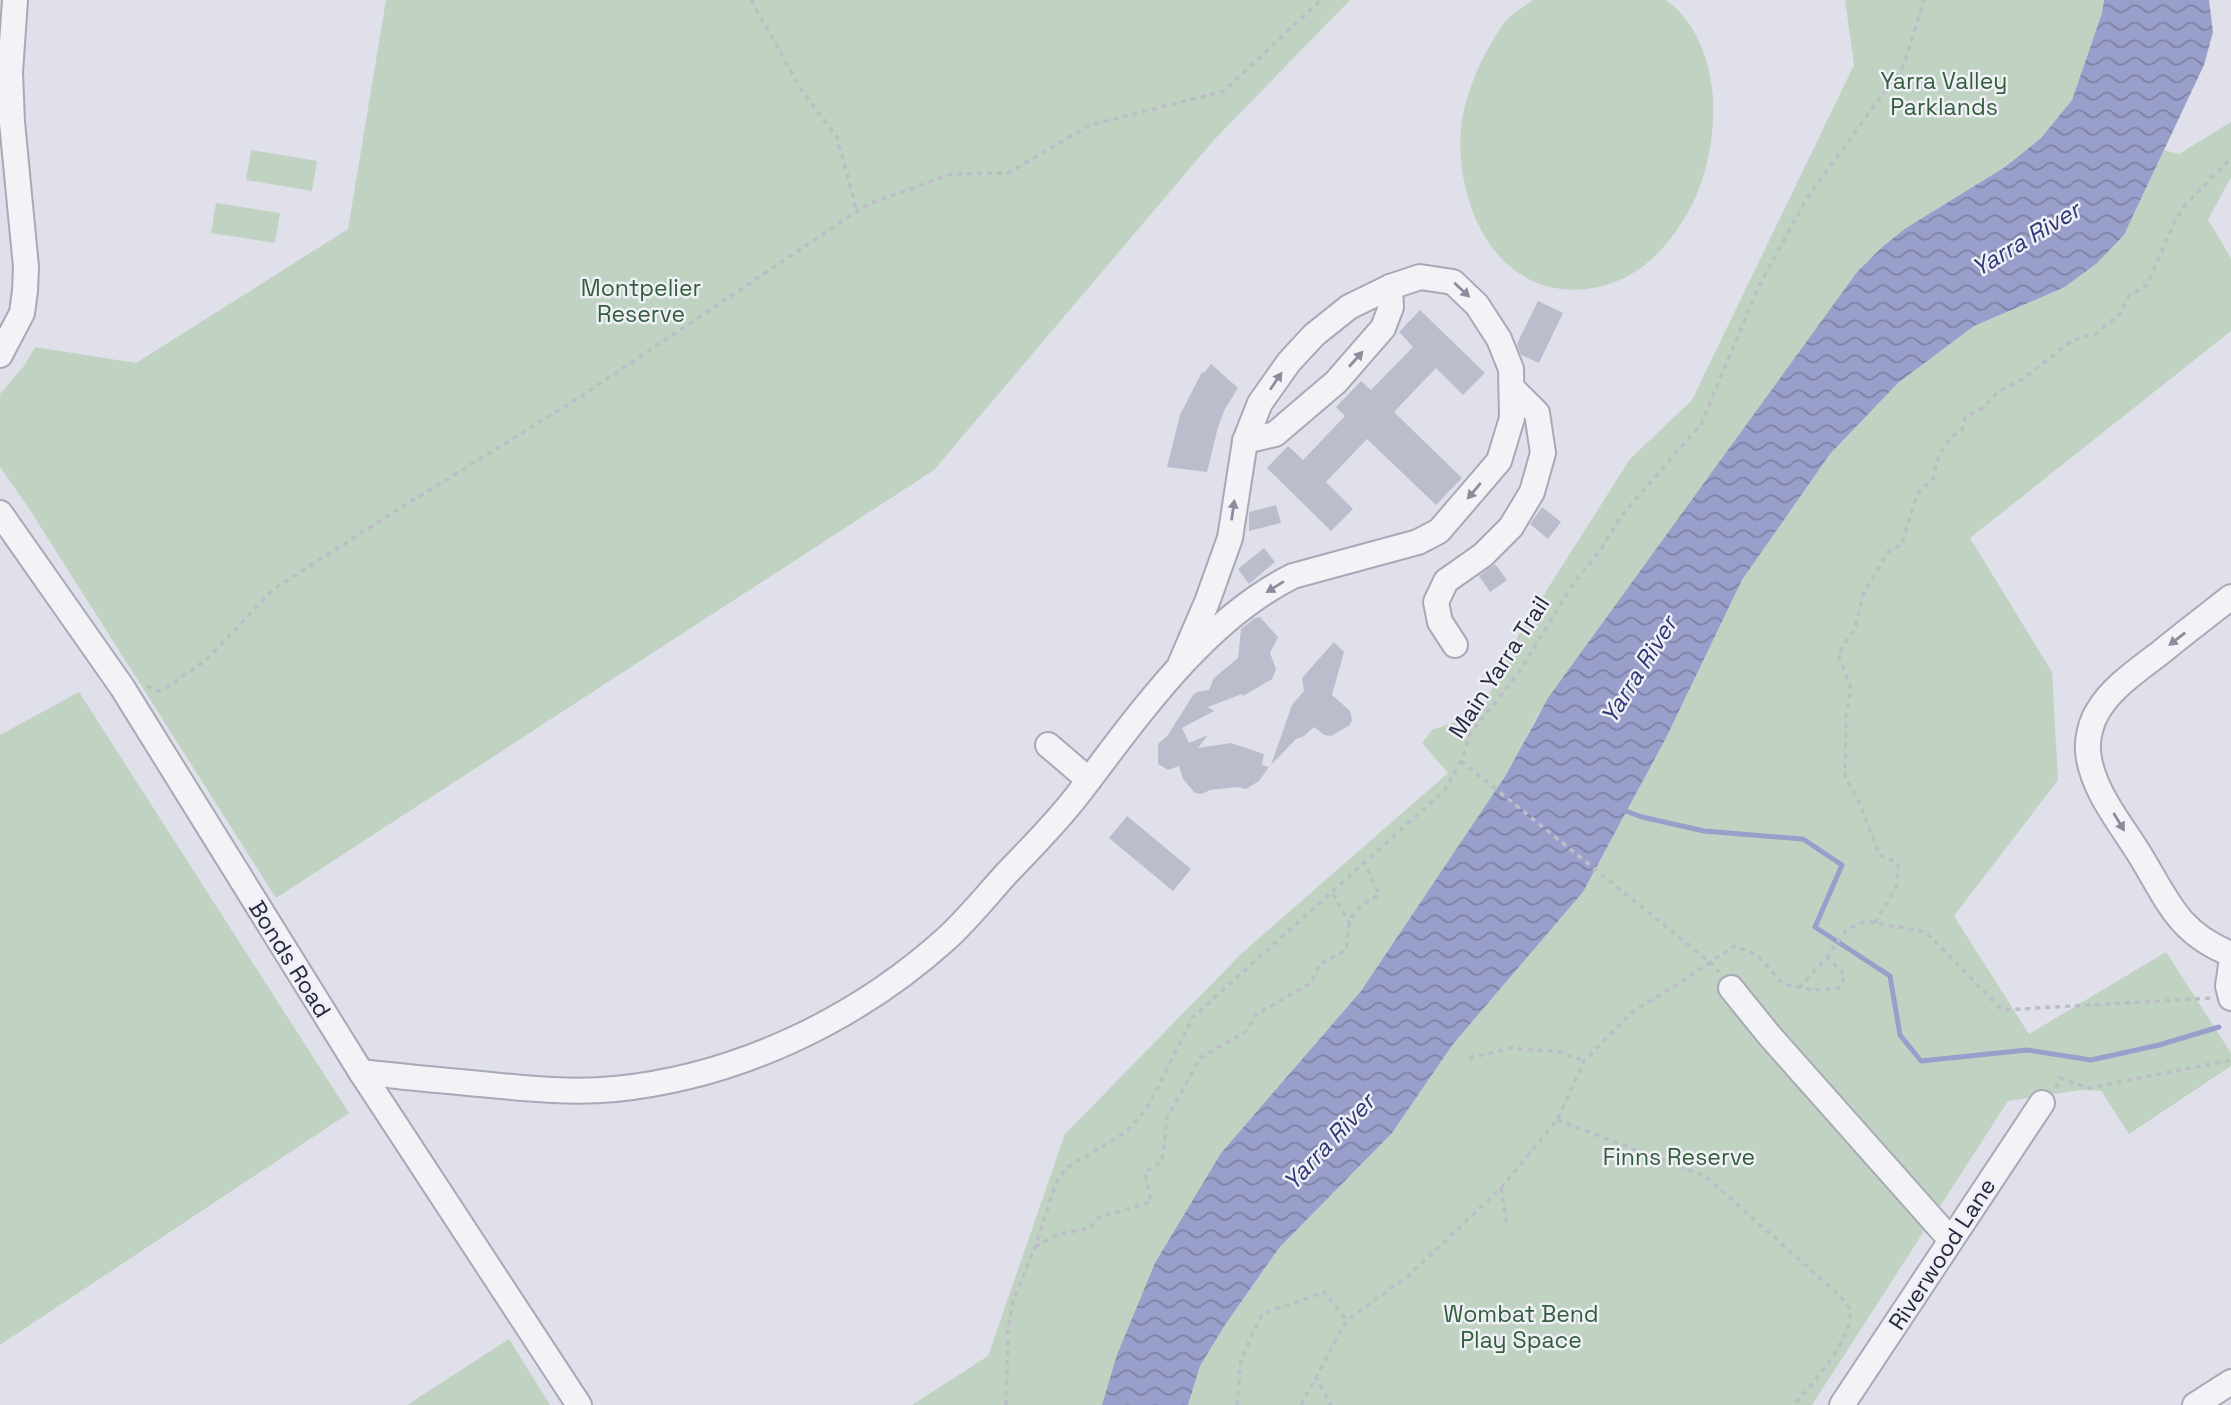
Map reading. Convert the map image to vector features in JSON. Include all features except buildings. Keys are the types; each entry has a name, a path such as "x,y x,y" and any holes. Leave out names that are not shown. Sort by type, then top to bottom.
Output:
{"street":[{"path":"0,355 22,313 26,291 10,72 15,0"},
{"path":"361,1072 548,1090 613,1089 676,1080 741,1061 805,1034 879,992 946,939 1062,814 1179,667 1230,618 1277,584 1311,570 1418,542 1439,531 1499,461 1512,418 1511,369 1499,339 1477,304 1453,282 1420,276 1349,307 1301,348 1260,403 1245,441 1230,538 1207,602 1179,667"},
{"path":"1245,441 1275,434 1307,409 1344,373 1383,328 1391,307 1390,287"},
{"path":"1455,645 1440,622 1436,602 1446,581 1483,555 1511,527 1532,492 1543,453 1537,413 1512,388"},
{"name":"Bonds Road","path":"0,513 122,687 361,1072 579,1405"},
{"path":"2231,597 2131,675 2111,694 2098,711 2090,730 2088,751 2092,771 2102,793 2172,907 2195,936 2231,954"},
{"path":"1048,745 1089,780"},
{"path":"1731,988 1769,1035 1950,1239"},
{"name":"Riverwood Lane","path":"1842,1405 2042,1103"},
{"path":"2195,1405 2231,1382"}],"path":[{"path":"751,0 802,91 837,137 857,211"},
{"path":"122,687 138,681 153,690 164,689 206,660 274,589 580,397 868,204 952,174 1008,173 1090,125 1224,91 1321,0"},
{"name":"Main Yarra Trail","path":"1006,1405 1008,1330 1013,1301 1035,1247 1056,1183 1066,1168 1125,1132 1141,1117 1193,1017 1445,790 1461,761 1470,734 1520,671 1571,587 1601,549 1622,515 1701,424 1759,286 1807,198 1904,65 1924,0"},
{"path":"1875,923 1897,885 1898,864 1879,854 1857,797 1845,778 1846,716 1851,688 1838,654 1855,628 1864,593 1888,552 1902,544 1917,494 1933,479 1939,454 1952,436 1962,430 1965,416 1984,407 1999,391 2023,379 2073,340 2095,334 2121,313 2129,296 2147,285 2185,205 2231,158"},
{"path":"1461,761 1710,962"},
{"path":"1035,1247 1059,1234 1090,1228 1099,1217 1151,1202 1145,1172 1162,1162 1167,1118 1200,1058 1248,1030 1255,1015 1311,983 1320,964 1346,950 1349,923 1357,907 1379,895 1365,864"},
{"path":"1333,893 1349,923"},
{"path":"1799,988 1827,957 1847,929 1866,921 1926,932 2002,1010 2211,999 2230,983"},
{"path":"1301,1405 1347,1320 1407,1277 1501,1188 1557,1120 1584,1060 1632,1012 1734,946 1756,954 1783,984 1812,990 1840,988 1845,975 1827,957"},
{"path":"1469,1058 1511,1048 1561,1052 1584,1060"},
{"path":"2060,1078 2088,1088 2231,1060"},
{"path":"1557,1120 1705,1175 1838,1294 1850,1311 1850,1322 1842,1340 1822,1370 1794,1405"},
{"path":"1501,1188 1507,1226"},
{"path":"1237,1405 1241,1359 1262,1314 1324,1292 1347,1320"},
{"path":"1315,1376 1331,1405"}],"green space":[{"name":"Montpelier Reserve","path":"386,0 1350,0 1213,141 934,470 276,898 0,467 0,394 24,366 35,347 136,363 348,229"},
{"path":"1533,0 1666,0 1680,12 1691,27 1700,43 1711,78 1713,115 1710,150 1702,182 1689,211 1671,238 1644,265 1626,277 1597,287 1555,288 1529,279 1506,263 1488,242 1475,216 1466,188 1461,159 1461,130 1470,88 1489,47 1504,23"},
{"name":"Yarra Valley Parklands","path":"1845,0 2104,0 2072,100 2041,138 2005,167 1906,228 1857,272 1537,716 1507,775 1361,991 1221,1153 1102,1405 912,1405 988,1356 1065,1134 1242,953 1448,773 1422,743 1432,730 1480,713 1519,634 1630,459 1692,400 1854,65"},
{"name":"Finns Reserve","path":"2231,122 2231,177 2208,220 2231,258 2231,331 1970,538 2052,672 2058,780 1954,916 2029,1034 2166,952 2231,1053 2231,1066 2129,1134 2101,1091 2080,1090 2008,1101 1812,1405 1188,1405 1200,1366 1279,1248 1392,1133 1453,1044 1583,892 1666,738 1742,580 1830,454 1898,383 1974,326 2063,288 2124,235 2164,150 2179,154"},
{"path":"251,150 317,161 312,191 246,180"},
{"path":"216,203 280,213 275,243 211,233"},
{"path":"79,692 349,1113 0,1345 0,735"},
{"path":"509,1339 550,1405 407,1405"}],"water":[{"name":"Yarra River","path":"2104,0 2209,0 2213,32 2204,65 2124,235 2096,264 2063,288 1974,326 1898,383 1830,454 1742,580 1666,738 1583,892 1453,1044 1392,1133 1279,1248 1200,1366 1188,1405 1102,1405 1117,1355 1155,1263 1221,1153 1361,991 1506,775 1548,698 1857,272 1906,228 2005,167 2041,138 2072,100"}],"waterway":[{"path":"1620,809 1642,817 1704,831 1803,839 1842,865 1815,927 1890,976 1900,1035 1921,1061 2027,1050 2091,1060 2159,1045 2219,1027"}],"park label":[{"name":"Wombat Bend Play Space","path":"1521,1327"}]}
